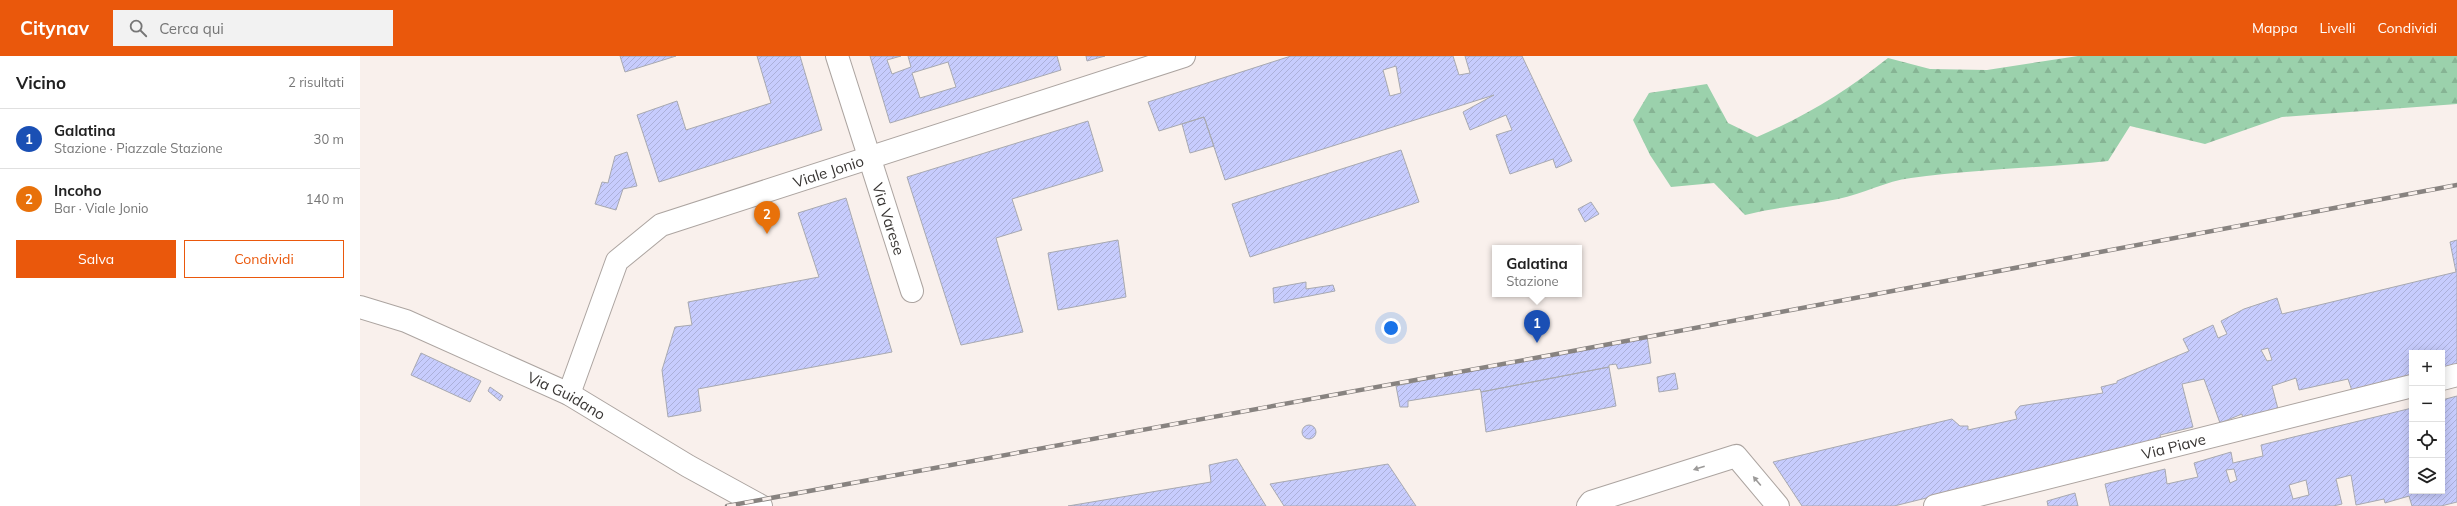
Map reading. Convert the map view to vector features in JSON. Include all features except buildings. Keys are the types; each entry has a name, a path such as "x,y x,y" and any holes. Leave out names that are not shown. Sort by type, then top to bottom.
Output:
{"street":[{"name":"Via Varese","path":"837,56 912,291"},
{"name":"Viale Jonio","path":"569,394 617,261 661,225 1184,56"},
{"name":"Via Guidano","path":"360,307 406,321 569,394 688,466 761,506"},
{"path":"2445,378 2457,375"},
{"name":"Via Piave","path":"1936,506 2409,387"},
{"path":"1588,506 1591,502 1736,456 1778,506"}],"green space":[{"path":"2078,56 2457,56 2457,104 2282,117 2205,144 2130,126 2108,161 1911,178 1838,199 1745,215 1714,183 1671,187 1650,155 1633,120 1649,93 1707,84 1728,123 1757,137 1776,129 1826,102 1857,82 1888,58 1930,69 1987,70"}],"railway":[{"path":"727,506 1546,356 2457,185"}],"place":[{"name":"Incoho","path":"767,234"},
{"name":"Galatina","path":"1537,343"}]}
